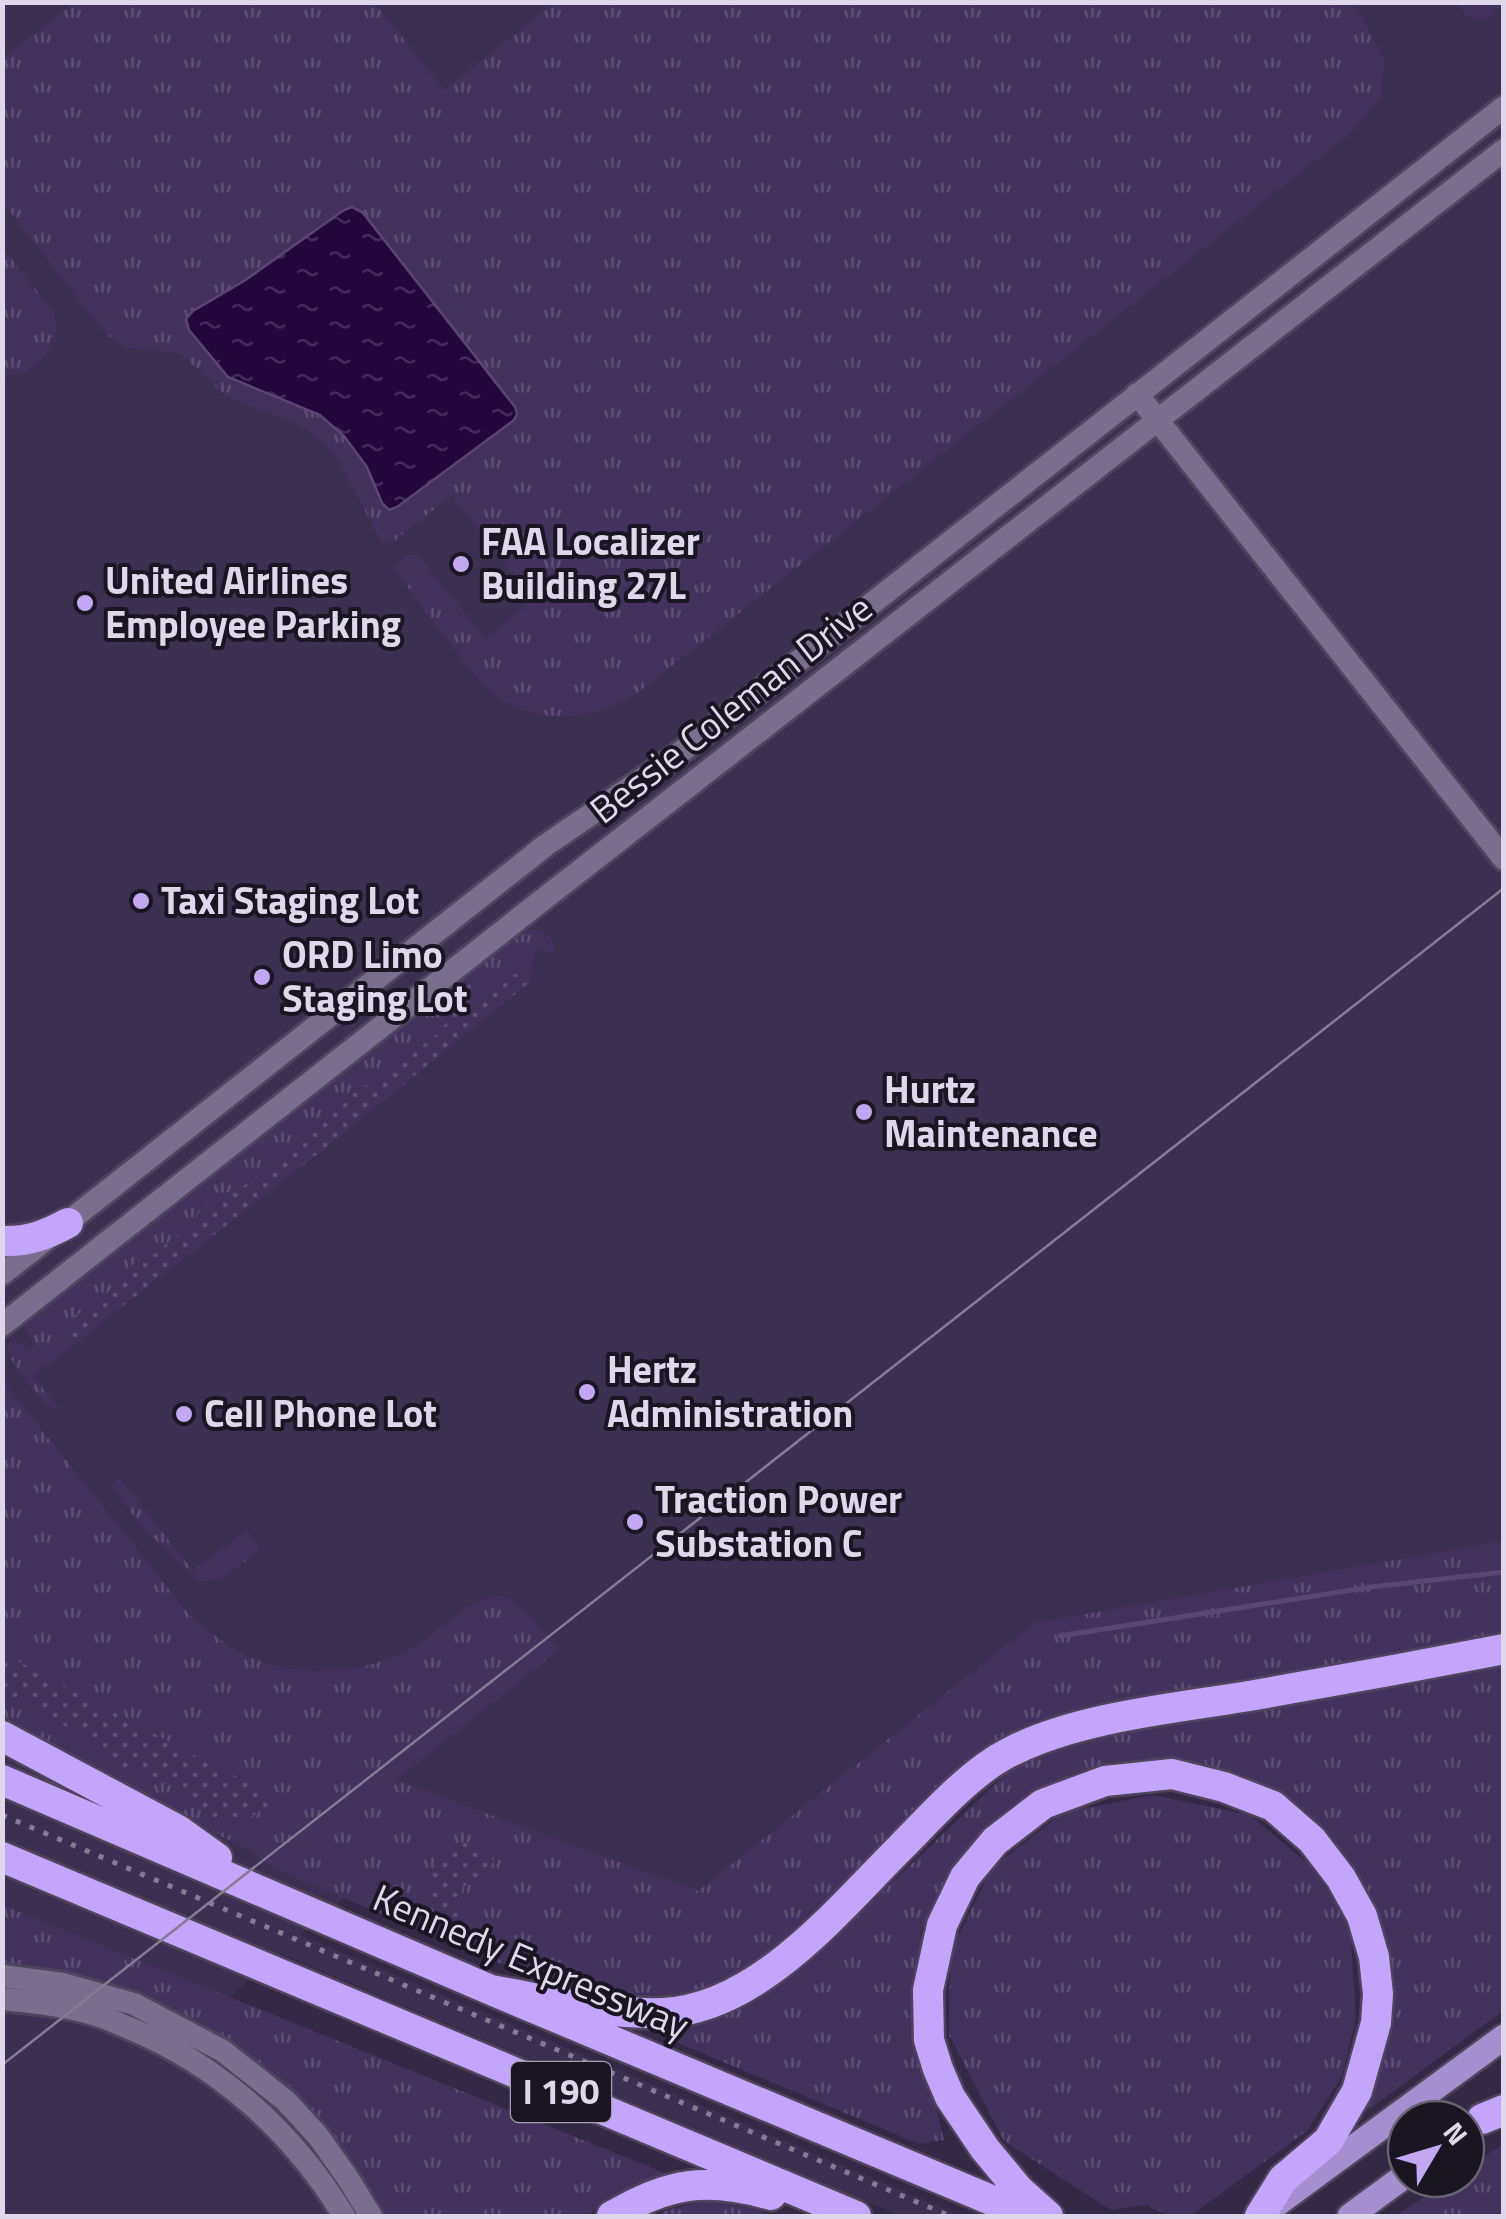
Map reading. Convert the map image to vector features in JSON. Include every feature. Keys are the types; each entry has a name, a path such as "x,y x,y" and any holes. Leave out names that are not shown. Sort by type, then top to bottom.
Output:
{"highway":[{"path":"2,1241 32,1239 68,1223"},
{"path":"491,1990 606,2010 666,2013 713,2002 764,1976 812,1936 969,1781 1006,1754 1056,1733 1137,1714 1359,1678 1504,1649"},
{"path":"2,1736 178,1830 260,1889"},
{"path":"1048,2216 1019,2190 984,2149 950,2097 938,2069 929,2040 928,1990 942,1925 965,1877 995,1841 1042,1804 1105,1780 1172,1774 1224,1787 1273,1806 1312,1840 1341,1878 1362,1916 1374,1957 1376,2023 1357,2091 1328,2141 1283,2179 1260,2216"},
{"name":"Kennedy Expressway","path":"2,1780 1029,2216"},
{"name":"I 190","path":"2,1857 856,2216"},
{"path":"2,1871 108,1902"},
{"path":"612,2216 670,2188 699,2184 759,2192 840,2216"}],"main road":[{"path":"1260,2216 1504,2037"},
{"path":"1350,2216 1386,2190"}],"street":[{"name":"Bessie Coleman Drive","path":"2,1274 529,857 672,758 1504,107"},
{"name":"Bessie Coleman Drive","path":"2,1324 1504,150"},
{"path":"1137,394 1504,859"},
{"path":"2,1976 64,1984 134,2004 223,2051 286,2101 318,2136 371,2216"},
{"path":"2,1999 95,2014 148,2036 205,2067 268,2118 304,2158 344,2216"}],"shaded area":[{"path":"3,3 1503,3 1503,1583 1048,1653 685,1944 386,1862 301,1935 962,2216 901,2216 280,1953 224,2002 404,2216 3,2216"}],"green space":[{"path":"556,2 1352,3 1384,60 1380,99 1352,132 636,694 600,710 543,715 507,703 490,691 395,568 407,556 417,555 485,638 533,600 452,495 393,542 382,543 340,463 310,432 224,394 180,353 126,348 107,335 3,203 3,58 74,3 375,3 444,90"},
{"path":"1457,3 1503,6 1485,21 1468,17"},
{"path":"2,247 54,312 57,329 46,356 37,364 3,377"},
{"path":"532,929 549,936 554,953 536,948 531,971 512,975 494,991 471,1000 450,1016 440,1032 377,1082 359,1088 324,1123 238,1190 201,1210 191,1224 153,1255 135,1263 95,1305 82,1311 69,1334 76,1343 33,1376 59,1409 52,1409 41,1398 9,1352 12,1338 29,1351 35,1345 23,1325"},
{"path":"531,971 529,983 76,1343 67,1328 73,1317 109,1292 135,1263 153,1255 191,1224 201,1210 238,1190 324,1123 359,1088 377,1082 440,1032 450,1016 471,1000 494,991 512,975"},
{"path":"2,1380 187,1612 220,1639 257,1660 296,1670 358,1667 415,1646 466,1608 488,1598 501,1595 523,1608 559,1650 396,1780 698,1891 1034,1623 1503,1541 1503,1635 1106,1705 1042,1721 982,1754 953,1778 760,1961 709,1987 648,2000 578,1991 485,1958 273,1868 251,1851 3,1727"},
{"path":"119,1477 193,1571 247,1531 260,1549 225,1575 200,1581 144,1529 113,1489"},
{"path":"3,1653 270,1792 276,1801 246,1820 216,1820 180,1789 122,1770 94,1744 3,1692"},
{"path":"1503,1664 1503,2011 1361,2115 1393,2027 1389,1964 1371,1897 1335,1842 1278,1792 1202,1764 1103,1764 1023,1798 964,1856 921,1930 914,2015 944,2140 919,2144 645,2029 708,2018 765,1994 820,1951 1011,1769 1074,1742 1178,1720"},
{"path":"1153,1795 1250,1815 1312,1867 1350,1926 1356,2017 1342,2076 1308,2130 1190,2216 1171,2216 1145,2205 1111,2210 1004,2141 949,2035 950,1952 992,1868 1064,1812"},
{"path":"465,1843 485,1849 494,1861 487,1872 463,1887 459,1899 469,1923 463,1935 446,1932 431,1906 428,1882 441,1858"},
{"path":"2,1905 672,2176 627,2190 588,2216 381,2216 344,2152 308,2108 232,2046 189,2020 96,1982 3,1966"},
{"path":"1503,2144 1503,2216 1396,2216 1421,2199 1486,2199 1486,2155"},
{"path":"709,2200 755,2209 774,2216 656,2216"}],"water":[{"path":"352,207 363,213 517,414 389,510 382,503 367,467 344,436 320,415 228,377 189,330 186,319"}],"waterway":[{"path":"1060,1636 1371,1587 1504,1572"}],"tram line":[{"path":"2,2065 1504,888"}],"railway":[{"path":"2,1815 950,2216"}],"place":[{"name":"FAA Localizer Building 27L","path":"461,564"},
{"name":"United Airlines Employee Parking","path":"85,603"},
{"name":"Taxi Staging Lot","path":"141,901"},
{"name":"ORD Limo Staging Lot","path":"262,977"},
{"name":"Hurtz Maintenance","path":"864,1112"},
{"name":"Hertz Administration","path":"587,1392"},
{"name":"Cell Phone Lot","path":"184,1414"},
{"name":"Traction Power Substation C","path":"635,1522"}]}
